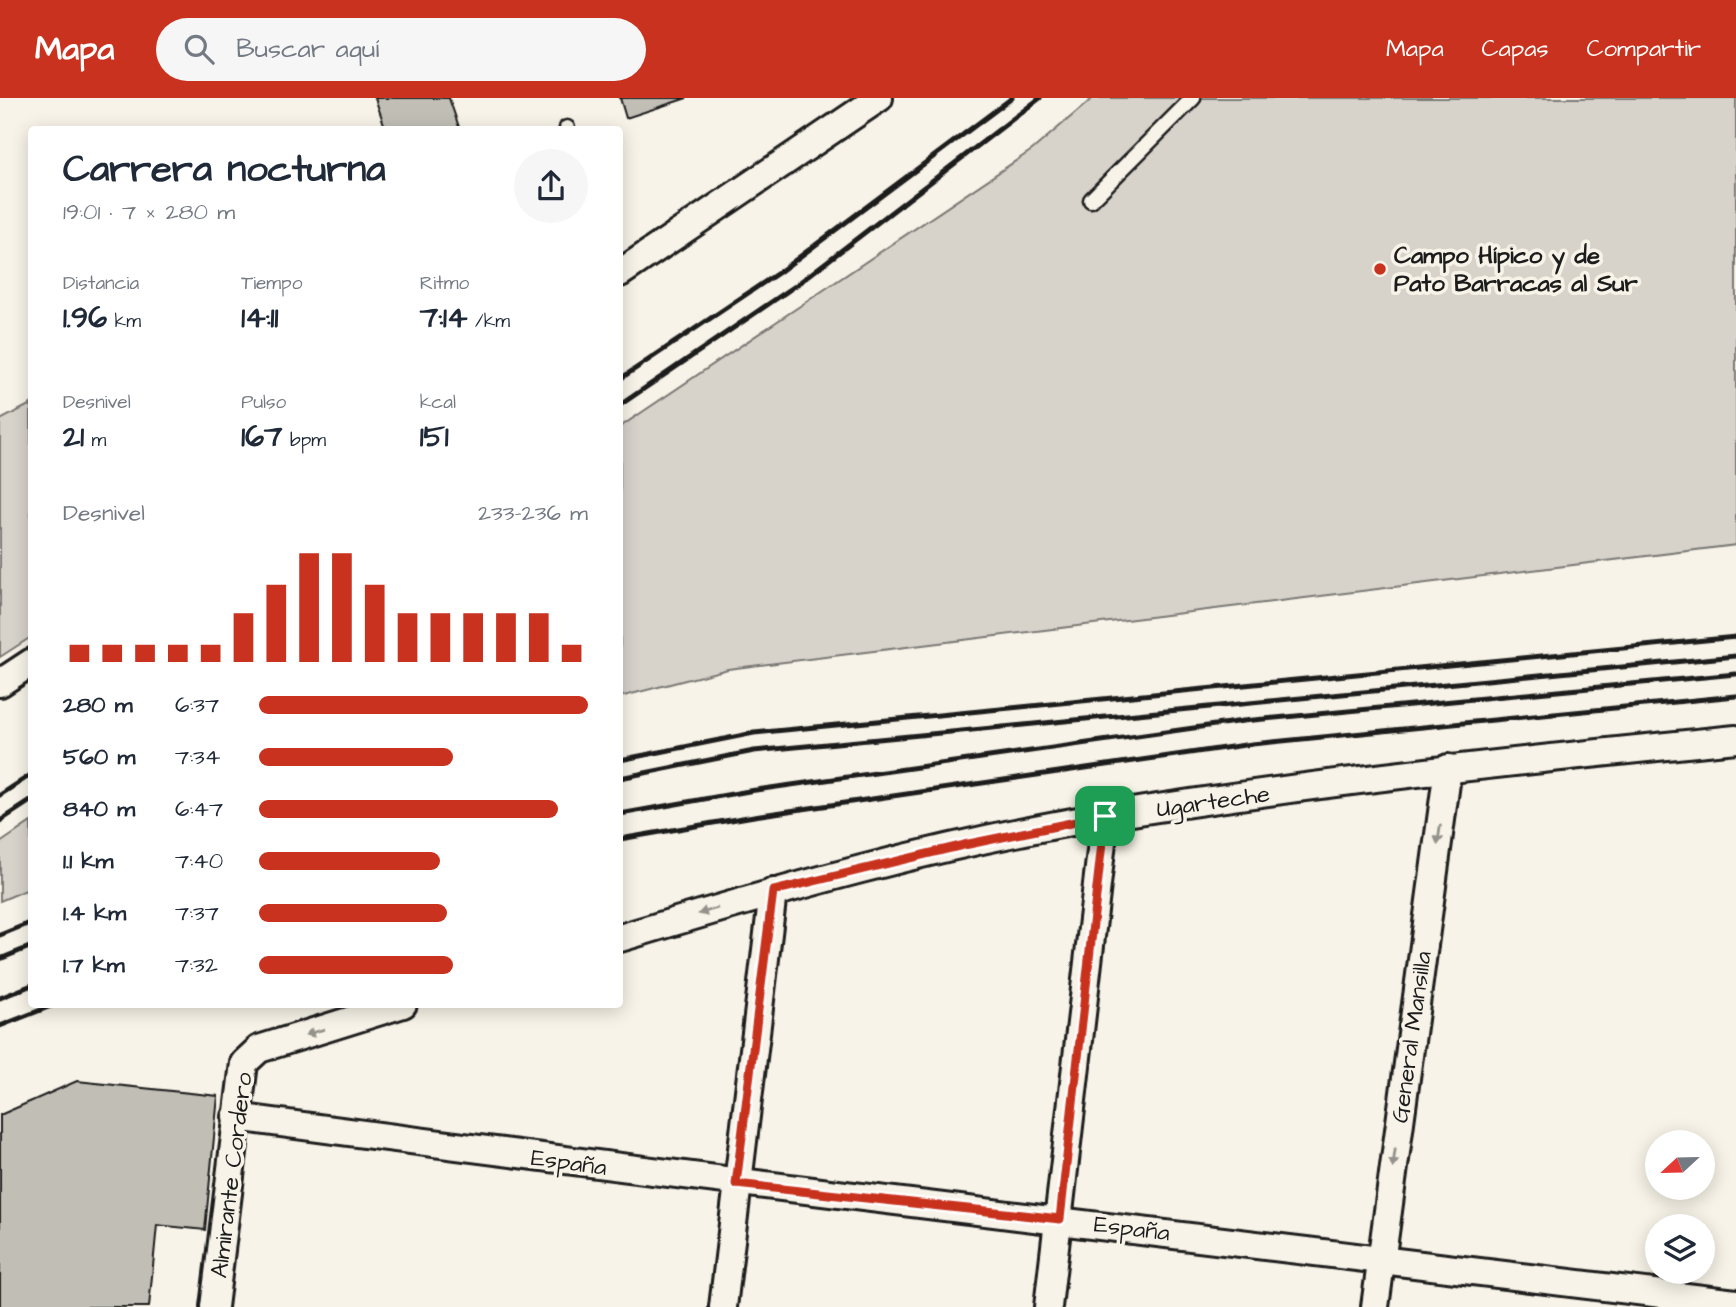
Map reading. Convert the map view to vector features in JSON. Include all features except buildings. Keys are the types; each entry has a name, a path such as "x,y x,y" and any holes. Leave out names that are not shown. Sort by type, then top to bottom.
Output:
{"street":[{"path":"623,271 879,98"},
{"path":"0,683 28,665"},
{"name":"Ugarteche","path":"623,937 773,891 964,845 1105,816 1448,768 1736,739"},
{"name":"General Mansilla","path":"1375,1307 1448,768"},
{"path":"1048,1307 1105,816"},
{"path":"723,1307 773,891"},
{"name":"Almirante Cordero","path":"214,1307 244,1063 259,1049 390,1008"},
{"name":"España","path":"236,1117 736,1184 1060,1219 1736,1303"}],"lane":[{"path":"1091,200 1193,98"}],"shaded area":[{"name":"Campo Hípico y de Pato Barracas al Sur","path":"1093,98 1736,98 1736,545 728,669 623,696 623,425 1032,150"},
{"path":"28,406 28,639 0,657 0,420"},
{"path":"28,824 28,889 0,901 0,843"}],"railway":[{"path":"623,377 778,273 1012,98"},
{"path":"623,403 795,286 1040,98"},
{"path":"623,759 754,733 1736,637"},
{"path":"623,777 754,751 1736,656"},
{"path":"623,813 749,791 1243,721 1736,674"},
{"path":"623,838 754,816 1252,744 1736,696"},
{"path":"0,795 28,777"},
{"path":"0,821 28,803"},
{"path":"0,935 28,924"},
{"path":"0,959 28,948"},
{"path":"0,998 28,987"},
{"path":"0,1026 46,1008"}],"place":[{"name":"Campo Hípico y de Pato Barracas al Sur","path":"1380,269"}],"route":[{"path":"1105,816 1060,1219 736,1184 773,891 964,845 1105,816"}]}
